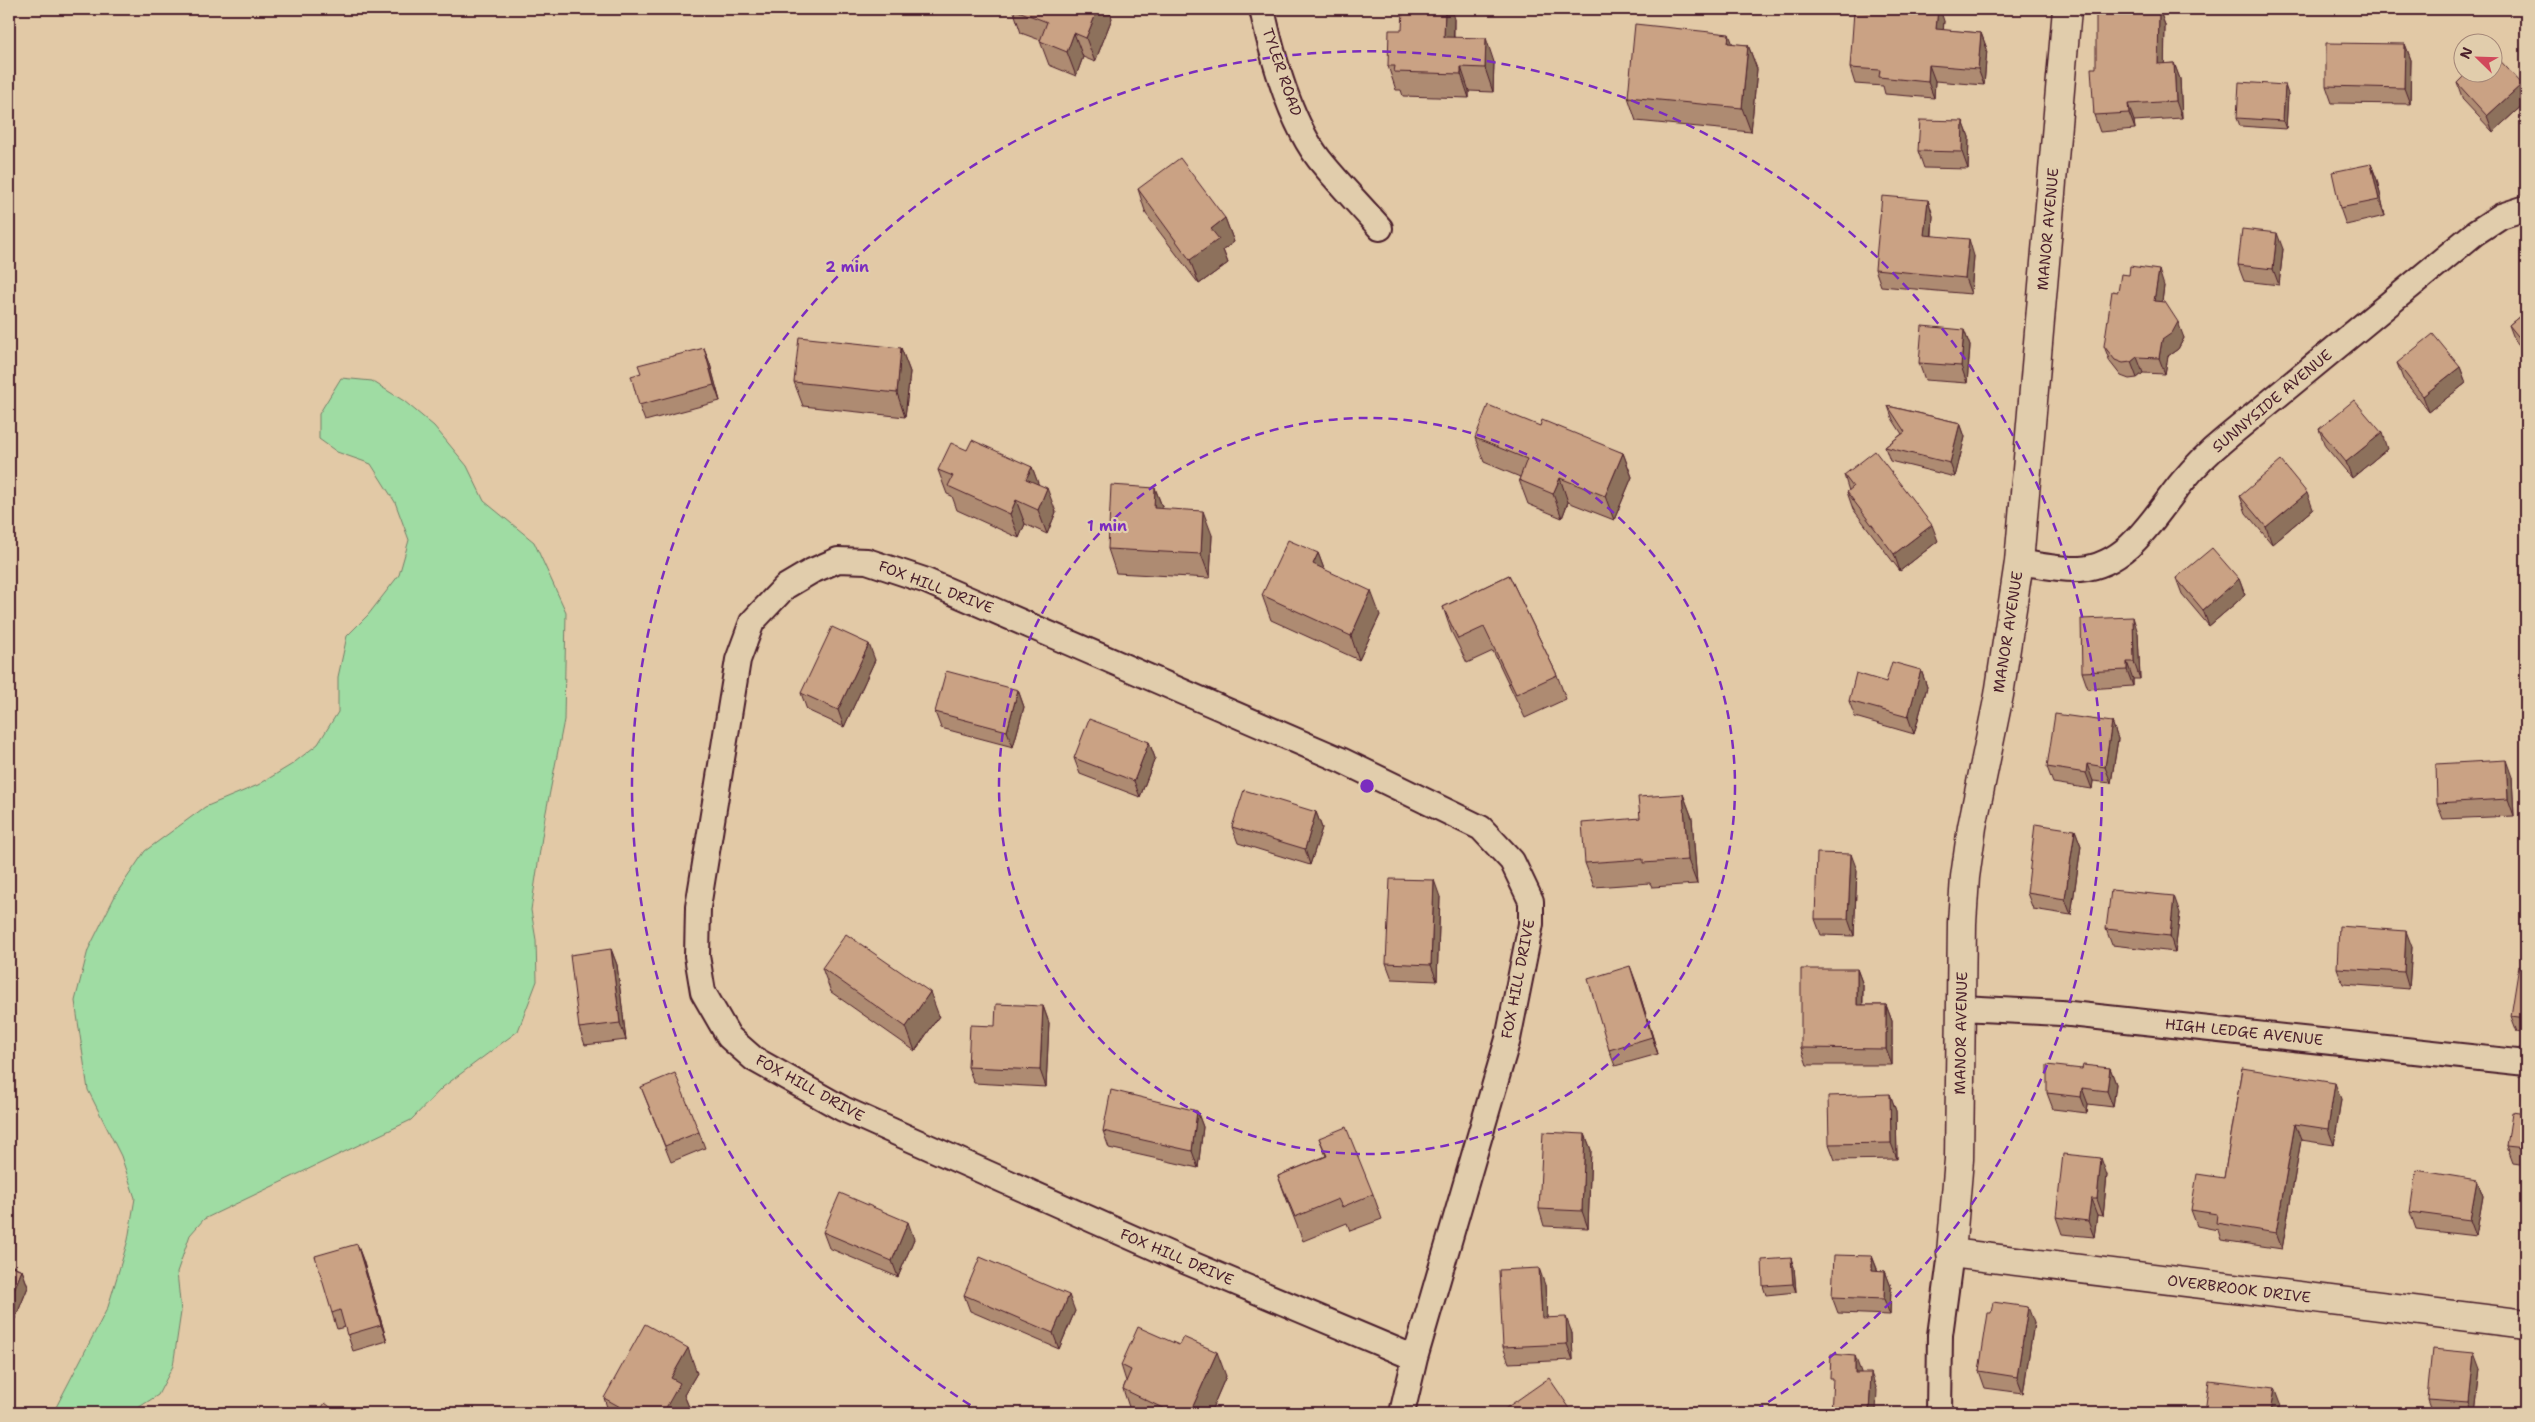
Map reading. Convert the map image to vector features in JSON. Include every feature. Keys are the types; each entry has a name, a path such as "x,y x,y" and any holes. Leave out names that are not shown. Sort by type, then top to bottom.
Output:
{"street":[{"name":"TYLER ROAD","path":"1262,9 1268,38 1292,111 1318,158 1380,228"},
{"name":"MANOR AVENUE","path":"1951,1253 1959,1159 1962,923 1965,877 2000,686 2018,562 2067,9"},
{"name":"SUNNYSIDE AVENUE","path":"2018,562 2080,569 2102,563 2125,550 2146,531 2202,458 2474,233 2501,216 2526,208"},
{"name":"FOX HILL DRIVE","path":"1402,1413 1415,1358 1508,1039 1531,924 1531,901 1512,861 1481,828 1342,760 924,580 867,561 838,560 812,571 785,587 752,622 738,660 698,907 697,956 703,992 729,1037 754,1059 843,1109 1187,1262 1415,1358"},
{"name":"HIGH LEDGE AVENUE","path":"1961,1008 2061,1013 2526,1063"},
{"name":"OVERBROOK DRIVE","path":"1951,1253 2526,1324"},
{"path":"1939,1413 1940,1335 1951,1253"}],"green space":[{"path":"341,378 372,381 404,401 434,426 467,466 484,501 534,542 566,612 564,720 545,817 531,910 536,940 537,981 518,1031 443,1087 411,1120 204,1219 190,1235 177,1272 181,1312 173,1366 158,1395 130,1413 53,1413 108,1307 128,1240 135,1198 121,1156 88,1090 75,1001 88,950 116,894 145,851 205,807 258,785 291,765 318,744 338,712 338,677 347,636 368,615 399,575 409,540 395,502 371,464 337,452 319,439 319,414"}],"building":[{"path":"1013,9 1098,9 1086,38 1074,33 1067,52 1040,41 1047,22"},
{"path":"1403,9 1445,9 1444,37 1486,38 1485,68 1461,67 1461,74 1394,72 1395,66 1388,66 1389,30 1402,30"},
{"path":"1869,9 1938,9 1936,29 1981,33 1978,69 1929,65 1928,82 1879,77 1880,70 1850,68 1854,11 1869,12"},
{"path":"2096,9 2159,9 2158,64 2174,63 2176,101 2128,104 2129,113 2094,115 2091,68 2096,68"},
{"path":"1635,24 1729,34 1728,43 1748,45 1742,108 1628,97"},
{"path":"2326,43 2405,44 2404,88 2326,86"},
{"path":"2502,63 2522,84 2487,116 2457,83 2502,82"},
{"path":"2239,82 2285,85 2283,121 2237,118"},
{"path":"1920,120 1963,121 1962,152 1918,151"},
{"path":"1180,158 1225,218 1211,229 1219,239 1190,260 1138,189"},
{"path":"2371,164 2379,200 2340,208 2332,172"},
{"path":"1882,196 1928,200 1924,235 1969,239 1965,278 1875,269"},
{"path":"2242,229 2277,233 2273,269 2238,265"},
{"path":"2130,266 2159,270 2154,301 2165,302 2178,322 2172,333 2162,340 2159,358 2137,357 2131,362 2123,363 2115,360 2104,346 2112,291 2118,292 2121,274 2129,275"},
{"path":"2526,311 2526,346 2509,325"},
{"path":"1922,326 1964,330 1961,366 1919,363"},
{"path":"2433,334 2460,367 2423,396 2397,363"},
{"path":"799,337 901,348 897,393 794,382"},
{"path":"704,348 714,385 639,405 631,376 641,373 638,365"},
{"path":"2354,400 2382,433 2346,462 2319,429"},
{"path":"1488,405 1540,426 1542,420 1623,453 1605,496 1560,478 1553,494 1519,480 1527,459 1475,438"},
{"path":"1888,406 1960,423 1950,463 1885,447 1905,432"},
{"path":"972,440 1032,467 1026,479 1047,488 1038,510 1016,500 1010,514 948,486 953,476 938,470 951,443 967,450"},
{"path":"1875,451 1932,525 1894,554 1847,492 1853,487 1844,475"},
{"path":"2281,461 2307,493 2266,527 2240,496"},
{"path":"1111,485 1155,488 1154,508 1203,511 1201,554 1108,549"},
{"path":"1288,540 1318,553 1313,564 1371,591 1351,636 1262,595"},
{"path":"2212,548 2239,579 2203,610 2176,578"},
{"path":"1509,575 1557,675 1516,694 1484,627 1458,639 1443,607"},
{"path":"2133,617 2134,662 2127,662 2127,670 2082,672 2081,619"},
{"path":"832,627 869,644 838,710 801,693"},
{"path":"1892,662 1921,670 1908,717 1849,701 1856,673 1886,682"},
{"path":"946,671 1018,690 1007,731 935,712"},
{"path":"2055,714 2112,722 2105,767 2087,764 2086,773 2047,767"},
{"path":"1089,719 1149,742 1134,781 1074,758"},
{"path":"2506,760 2508,799 2437,803 2436,764"},
{"path":"1244,790 1316,812 1305,849 1232,827"},
{"path":"1683,794 1688,860 1643,863 1643,859 1585,863 1582,823 1640,818 1638,797"},
{"path":"2035,824 2075,830 2065,899 2027,893"},
{"path":"1817,853 1851,854 1848,919 1815,919"},
{"path":"1390,879 1434,880 1431,965 1386,963"},
{"path":"2111,890 2174,896 2170,936 2106,929"},
{"path":"2339,926 2406,931 2404,972 2337,968"},
{"path":"846,934 930,992 906,1027 822,968"},
{"path":"611,949 620,1023 579,1028 570,955"},
{"path":"1630,966 1652,1037 1609,1050 1588,979"},
{"path":"2519,966 2526,968 2526,1018 2511,1016"},
{"path":"1801,969 1857,969 1857,1005 1886,1005 1886,1049 1801,1048"},
{"path":"996,1004 1043,1006 1040,1070 968,1067 970,1025 995,1026"},
{"path":"2047,1065 2082,1069 2083,1065 2110,1068 2107,1091 2082,1088 2081,1097 2047,1093"},
{"path":"2242,1068 2335,1083 2328,1129 2295,1124 2276,1233 2216,1223 2217,1214 2191,1210 2197,1174 2224,1178"},
{"path":"675,1073 699,1132 665,1146 641,1087"},
{"path":"1111,1090 1197,1111 1192,1151 1103,1131"},
{"path":"1890,1094 1891,1143 1829,1144 1828,1096"},
{"path":"2512,1112 2526,1114 2526,1149 2507,1147"},
{"path":"1346,1127 1373,1194 1342,1207 1338,1199 1295,1217 1278,1176 1327,1156 1319,1138"},
{"path":"1543,1132 1585,1134 1582,1211 1539,1209"},
{"path":"2063,1154 2101,1158 2097,1199 2091,1199 2088,1221 2056,1217"},
{"path":"2416,1170 2477,1180 2470,1220 2410,1212"},
{"path":"840,1193 908,1222 892,1261 823,1232"},
{"path":"357,1244 381,1325 347,1335 340,1310 332,1313 315,1256"},
{"path":"1834,1255 1872,1256 1872,1270 1885,1271 1884,1299 1832,1297"},
{"path":"980,1257 1069,1295 1053,1333 964,1295"},
{"path":"1791,1258 1793,1284 1763,1286 1762,1260"},
{"path":"9,1265 22,1270 9,1302"},
{"path":"1539,1268 1542,1318 1566,1317 1567,1344 1503,1347 1499,1270"},
{"path":"1993,1302 2028,1307 2017,1377 1979,1371 1988,1313 1991,1313"},
{"path":"645,1324 688,1348 671,1378 680,1383 663,1413 631,1413 604,1398"},
{"path":"1138,1327 1179,1345 1183,1337 1217,1352 1190,1413 1173,1413 1123,1389 1131,1370 1121,1365"},
{"path":"2432,1349 2474,1353 2469,1402 2427,1399"},
{"path":"1831,1354 1855,1356 1855,1373 1871,1373 1869,1413 1831,1413 1833,1379 1830,1379"},
{"path":"1549,1378 1571,1410 1566,1413 1499,1413"},
{"path":"2209,1380 2274,1388 2270,1413 2205,1413"},
{"path":"325,1403 338,1413 318,1413"}]}
